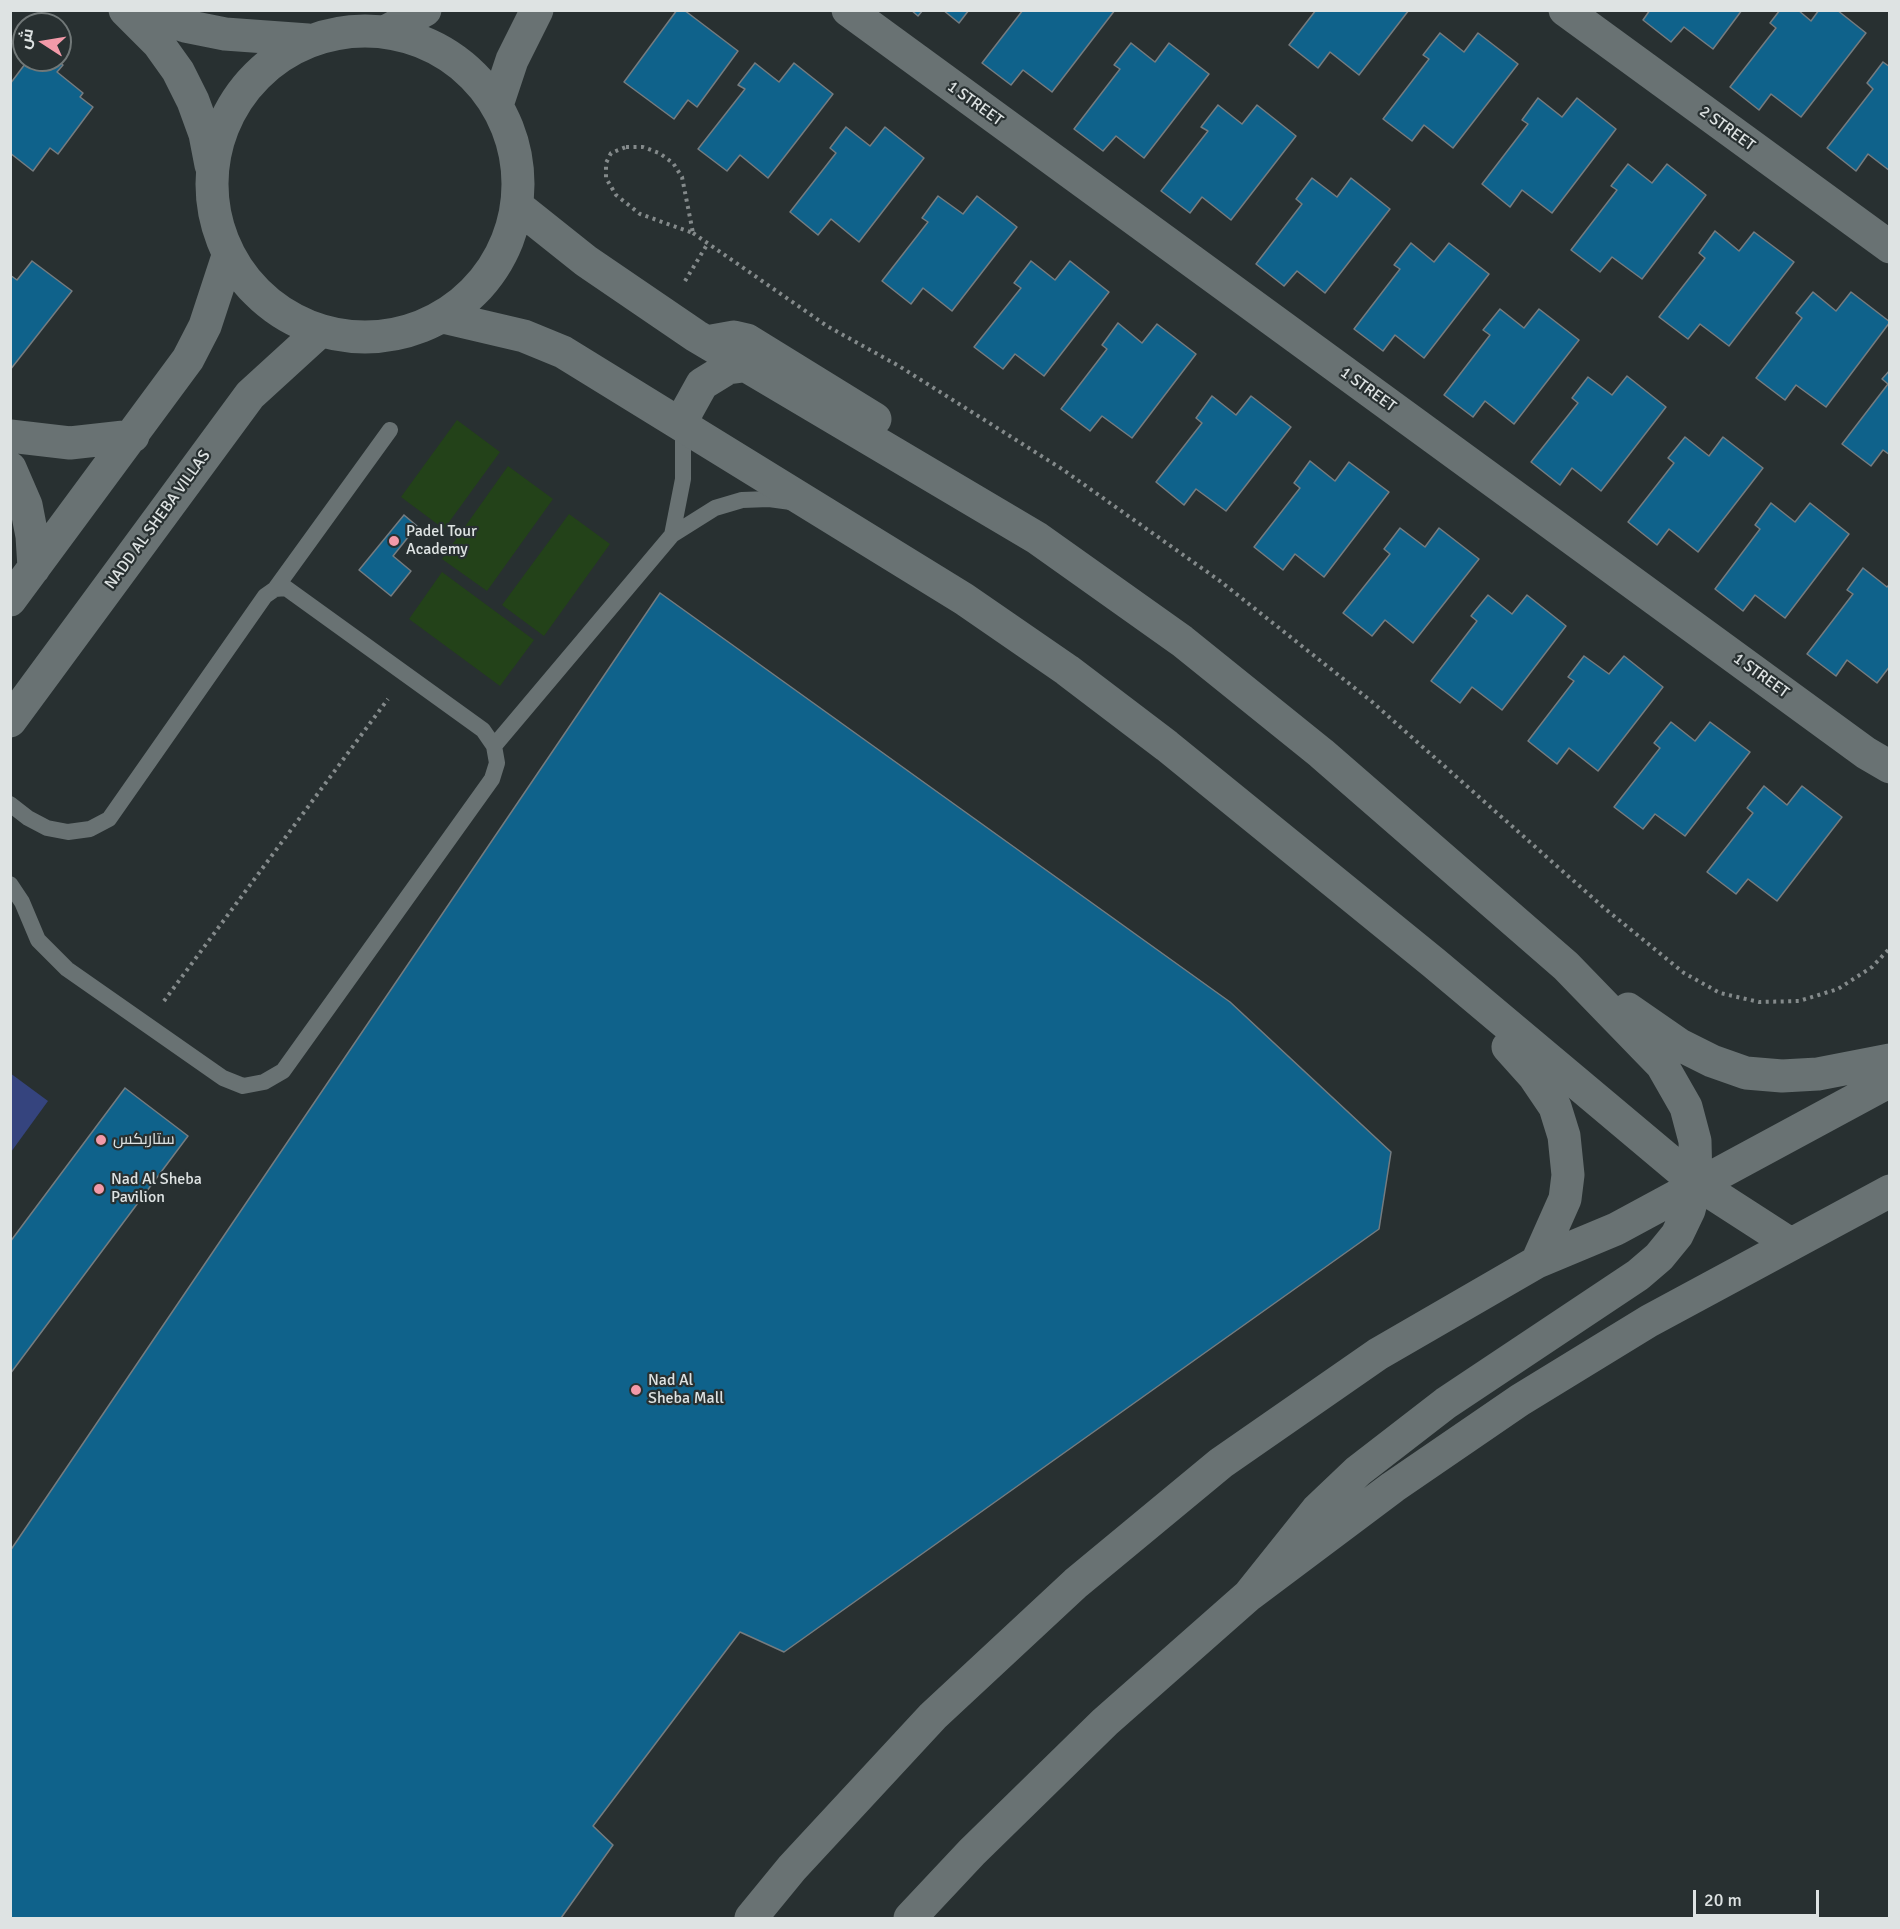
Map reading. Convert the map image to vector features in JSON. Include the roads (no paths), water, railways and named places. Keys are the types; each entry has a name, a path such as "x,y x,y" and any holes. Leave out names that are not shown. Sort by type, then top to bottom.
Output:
{"street":[{"path":"124,10 158,43 178,71 193,101 205,134 212,168 214,213 228,256 259,296 283,315 319,332 351,338 383,338 414,330 443,317 478,288 504,250 517,207 518,172 512,137 497,105 468,70 431,44 387,31 347,30 308,40 279,56 246,87 233,104 219,135 212,168"},
{"path":"140,10 185,26 225,34 308,40"},
{"path":"387,31 425,10"},
{"path":"497,105 512,60 537,10"},
{"name":"1 STREET","path":"848,10 1857,746 1890,767"},
{"name":"2 STREET","path":"1565,10 1890,247"},
{"path":"517,207 586,261 706,342 1047,544 1182,641 1321,753 1566,966 1662,1065 1686,1107 1695,1141 1696,1183 1689,1210 1681,1227 1659,1257 1638,1275 1446,1403 1375,1457 1317,1510 1249,1595"},
{"path":"10,600 188,359 205,326 228,256"},
{"path":"443,317 524,336 563,352 964,599 1067,670 1167,746 1434,963 1696,1183 1789,1243"},
{"name":"NADD AL SHEBA VILLAS","path":"10,721 250,395 319,332"},
{"path":"706,342 734,337 760,347 934,455 951,468 979,502"},
{"path":"683,426 687,411 702,384 728,368 743,366"},
{"path":"10,436 70,443 133,436"},
{"path":"10,468 26,505 32,536 34,568"},
{"path":"1434,963 1534,1076 1555,1107 1564,1136 1568,1176 1565,1200 1537,1262"},
{"path":"1566,966 1680,1045 1712,1061 1746,1073 1782,1076 1818,1074 1890,1060"},
{"path":"750,1918 792,1868 933,1716 1082,1578 1221,1463 1368,1360 1537,1262 1616,1228 1890,1080"},
{"path":"910,1918 972,1851 1105,1722 1249,1595 1393,1487 1520,1400 1649,1321 1789,1243 1890,1191"}],"lane":[{"path":"672,535 683,479 683,426"},
{"path":"10,804 37,823 68,832 90,829 109,819 265,596 275,589 390,430"},
{"path":"494,746 672,535 695,518 715,508 742,501 769,499 797,502 823,513"},
{"path":"10,884 22,902 38,940 51,955 223,1078 243,1086 264,1082 283,1071 492,779 497,763 494,746 483,730 296,594 286,588 275,589"}],"water":[{"path":"10,1073 48,1101 11,1152 10,1152"}],"place":[{"name":"Padel Tour Academy","path":"394,541"},
{"name":"ستاربكس","path":"101,1140"},
{"name":"Nad Al Sheba Pavilion","path":"99,1189"},
{"name":"Nad Al Sheba Mall","path":"636,1390"}]}
